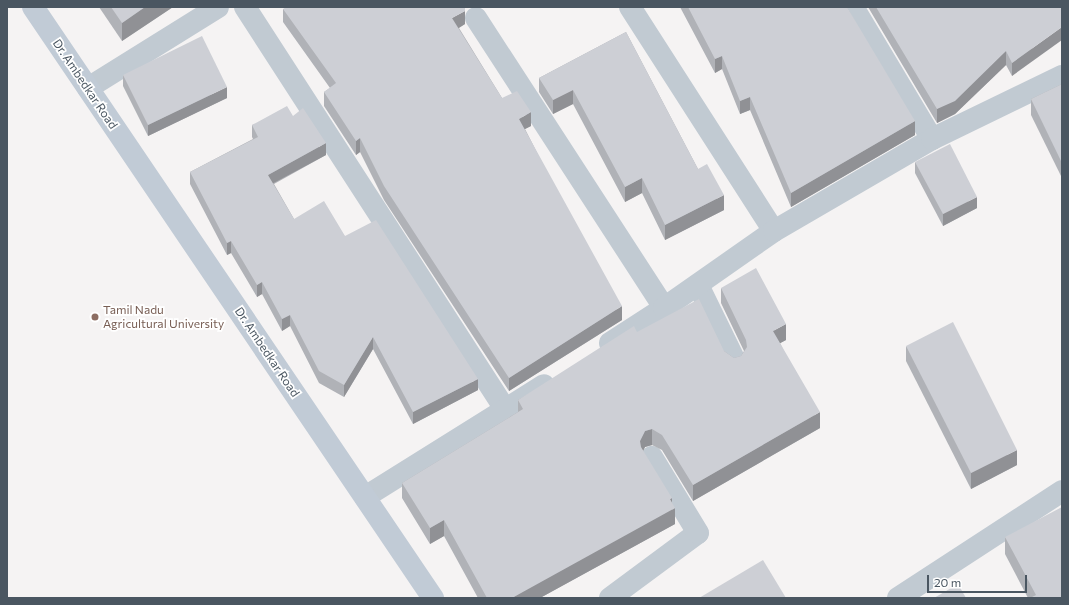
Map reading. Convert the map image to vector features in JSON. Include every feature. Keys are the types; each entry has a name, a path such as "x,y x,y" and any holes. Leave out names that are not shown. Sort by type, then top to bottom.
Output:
{"street":[{"name":"Dr. Ambedkar Road","path":"33,7 433,598"},
{"path":"88,88 218,7"},
{"path":"245,7 505,410"},
{"path":"630,7 774,231"},
{"path":"853,7 932,139"},
{"path":"476,18 664,308"},
{"path":"592,355 698,285 774,231 932,139 1062,76"},
{"path":"698,285 735,361"},
{"path":"365,498 558,376"},
{"path":"610,598 698,533 652,457"},
{"path":"898,598 1062,491"}],"building":[{"path":"111,7 145,7 122,23"},
{"path":"286,7 465,7 465,11 452,18 502,98 517,91 531,112 519,119 622,306 509,378 384,186 360,138 356,141 324,92 336,83 283,9"},
{"path":"688,7 847,7 915,121 791,193 750,97 740,101 722,56 715,59"},
{"path":"876,7 1062,7 1062,27 1012,63 1006,51 955,101 937,109"},
{"path":"626,32 698,169 707,164 724,195 665,225 642,178 625,187 573,90 553,100 539,78"},
{"path":"202,36 227,87 148,125 123,75"},
{"path":"1062,84 1062,160 1061,161 1031,99"},
{"path":"287,106 293,116 303,108 326,143 268,175 294,219 324,201 345,236 376,220 478,379 413,412 373,337 344,385 319,371 290,315 282,319 262,282 257,285 231,241 227,243 190,172 258,137 252,125"},
{"path":"950,144 977,197 943,214 915,162"},
{"path":"756,268 786,324 773,331 820,412 693,485 662,435 652,429 645,431 640,441 641,447 672,498 670,499 675,508 512,598 487,598 444,520 430,528 402,483 523,409 518,400 634,326 637,332 699,299 724,351 734,358 741,356 747,347 746,340 721,288"},
{"path":"953,322 1017,450 971,473 906,346"},
{"path":"1062,507 1062,598 1030,598 1036,595 1005,537"},
{"path":"763,560 786,598 699,598"},
{"path":"958,584 966,598 934,598"}],"place":[{"name":"Tamil Nadu Agricultural University","path":"95,317"}]}
